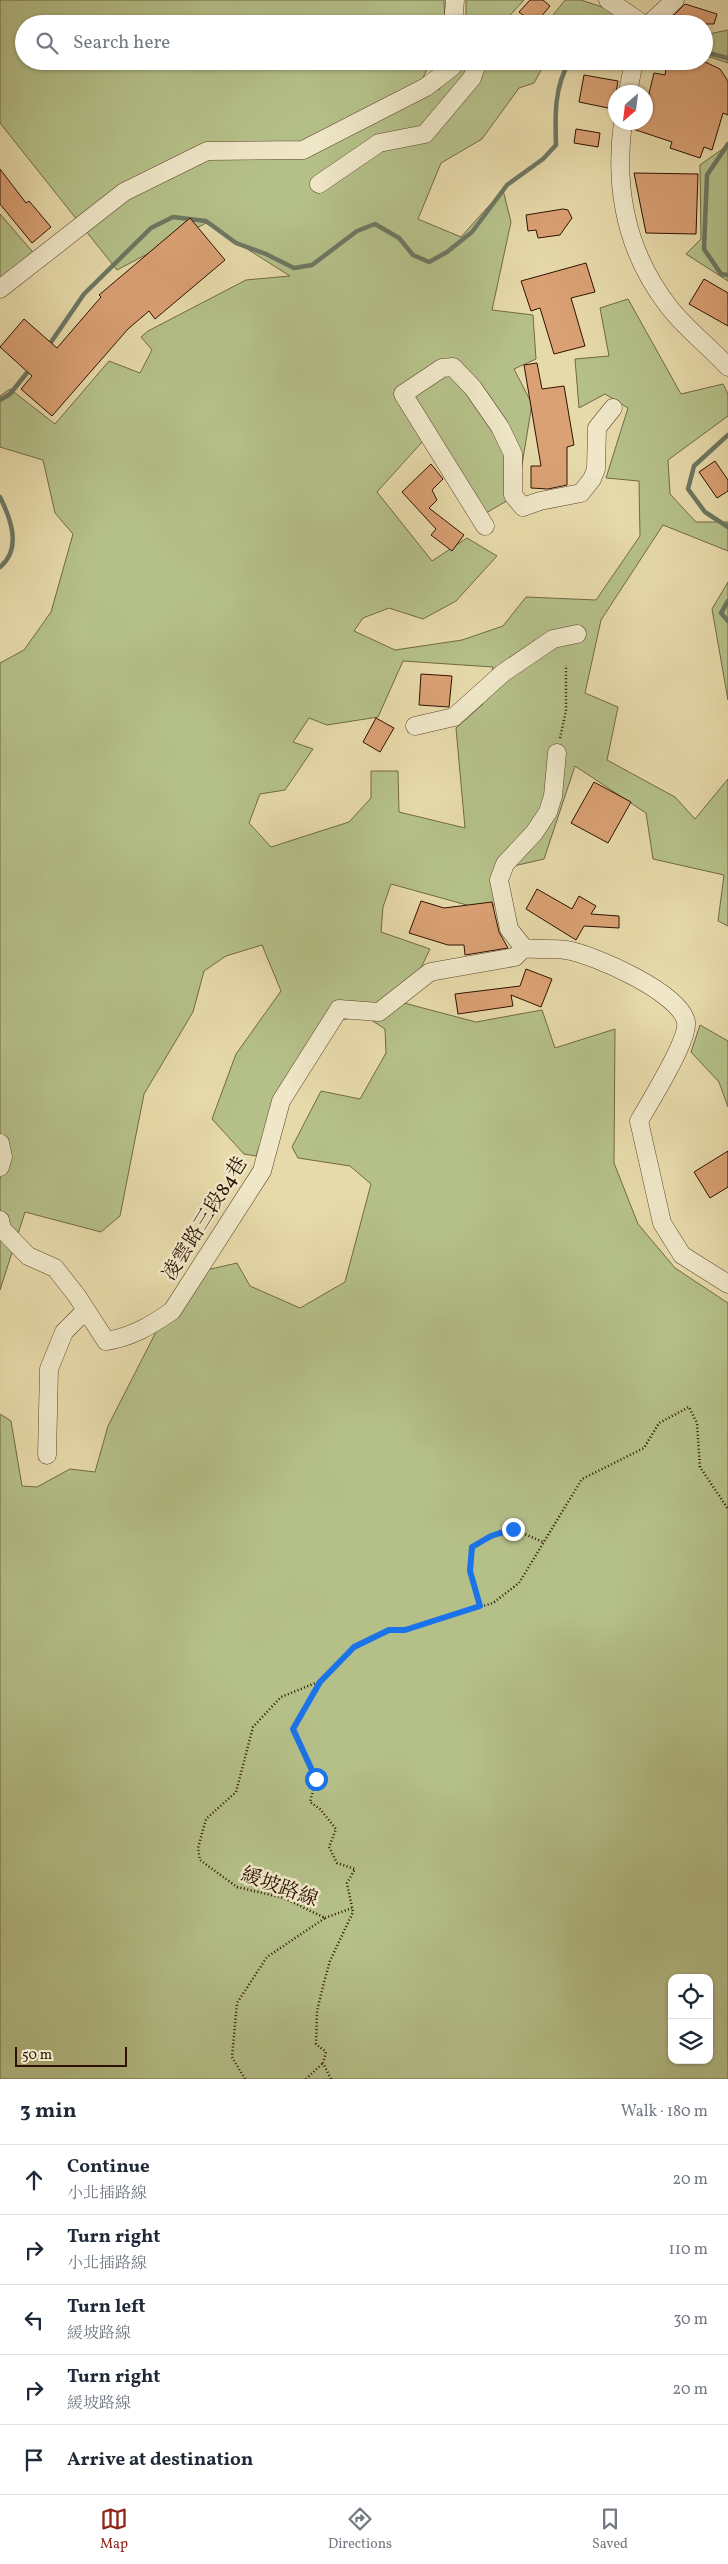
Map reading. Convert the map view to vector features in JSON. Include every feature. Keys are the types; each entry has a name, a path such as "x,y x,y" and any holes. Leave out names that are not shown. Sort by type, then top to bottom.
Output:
{"street":[{"path":"454,15 455,0"},
{"path":"608,0 630,15"},
{"path":"659,15 675,0"},
{"path":"0,289 124,192 207,151 304,150 426,87 447,70"},
{"path":"320,184 378,143 425,134 472,78 475,70"},
{"path":"629,85 632,70"},
{"path":"622,130 620,178 624,213 632,242 645,270 670,308 728,367"},
{"path":"485,526 402,394 442,368 453,367 473,388 500,427 513,454 513,496 523,508 540,501 581,493 592,479 596,469 597,428 613,408"},
{"path":"415,726 454,717 503,672 552,639 577,634"},
{"path":"557,753 553,796 548,812 534,833 505,864 499,880 509,929 524,948 566,950 597,959 664,994 679,1009 686,1022 684,1040 639,1121 662,1223 682,1256 728,1284"},
{"name":"凌雲路三段84巷","path":"0,1220 2,1229 28,1256 55,1268 77,1296 85,1312 106,1341 127,1338 151,1325 172,1310 262,1171 281,1101 339,1009 379,1012 430,972 515,957 524,948"},
{"path":"0,1143 3,1157 0,1167"},
{"path":"47,1455 49,1369 64,1332 85,1312"}],"path":[{"path":"557,753 566,711 566,665"},
{"path":"306,2079 323,2063 326,2052 316,2044 317,2012 330,1961 352,1912 347,1883 355,1869 337,1863 329,1847 336,1829 320,1809 310,1802 316,1779 293,1729 320,1682 354,1647 389,1630 405,1630 493,1603 519,1584 582,1479 644,1448 659,1423 690,1407 697,1423 700,1467 728,1509"},
{"path":"480,1606 470,1571 472,1547 491,1536 513,1529 543,1542"},
{"name":"緩坡路線","path":"320,1682 281,1697 253,1727 236,1792 206,1819 198,1848 200,1860 237,1887 284,1898 325,1918"},
{"path":"325,1918 352,1908"},
{"name":"緩坡路線","path":"245,2079 232,2057 237,2004 267,1957 325,1918"},
{"path":"323,2063 331,2079"}],"green space":[{"path":"0,0 444,0 445,15 15,15 15,70 427,70 421,82 439,90 451,70 541,70 534,83 519,88 482,139 441,163 418,219 461,237 503,190 511,222 492,310 533,315 536,359 514,369 532,404 517,495 474,520 423,441 377,492 432,561 467,538 497,556 456,601 423,619 389,608 363,618 354,631 395,650 462,640 503,626 526,597 596,600 640,536 639,481 606,478 628,408 605,394 579,408 575,359 609,356 600,308 628,299 681,394 723,384 728,394 728,416 668,460 670,494 696,522 728,522 728,551 663,525 601,620 585,693 618,707 607,760 675,797 695,819 728,779 728,926 718,921 724,875 653,859 646,813 575,766 544,859 505,868 492,912 391,884 383,907 381,932 430,949 404,1003 476,1022 542,1010 555,1048 615,1029 614,1163 638,1224 675,1268 728,1303 728,2079 0,2079 0,1414 11,1421 22,1486 37,1487 70,1469 95,1472 108,1426 161,1322 198,1272 237,1263 250,1286 300,1308 345,1282 371,1184 350,1166 298,1158 292,1147 321,1091 360,1099 386,1053 385,1029 365,1016 340,1020 269,1120 256,1156 244,1154 212,1119 236,1054 281,991 262,945 226,956 204,971 193,1012 144,1094 120,1216 101,1232 25,1212 0,1290 0,663 24,650 51,612 73,534 55,513 43,460 0,447 0,396 10,389 55,424 109,361 140,373 152,350 141,337 148,331 246,280 290,276 206,223 117,270 0,123","holes":["403,661 493,667 483,704 456,728 465,828 399,812 398,771 371,771 371,798 349,822 271,847 249,823 260,794 285,790 313,749 293,742 309,718 327,725 378,717"]},
{"path":"466,0 524,0 510,15 466,15"},
{"path":"565,0 581,0 620,13 619,15 553,15"},
{"path":"728,30 728,63 713,58 713,33"},
{"path":"728,145 728,281 686,254 701,239 700,165"},
{"path":"0,214 37,257 0,296"},
{"path":"728,582 728,700 712,609"},
{"path":"700,1025 728,1041 728,1107 719,1082 691,1052"}],"building":[{"path":"530,0 543,0 550,6 542,15 523,15 519,12"},
{"path":"685,4 717,14 714,24 713,15 674,15"},
{"path":"713,66 720,69 728,81 728,115 723,113 712,150 704,147 700,158 670,148 672,142 636,130 653,130 653,85 651,85 654,73 665,75 666,70 713,70"},
{"path":"584,75 618,81 617,85 608,85 608,108 579,102"},
{"path":"576,129 600,133 598,147 574,143"},
{"path":"0,169 26,203 29,201 51,227 32,243 0,204"},
{"path":"634,173 698,174 696,234 646,233"},
{"path":"563,209 568,210 572,218 560,235 538,238 536,230 528,231 526,215"},
{"path":"190,218 225,260 155,319 149,311 128,329 52,416 21,389 32,376 0,347 24,319 57,348 101,297 99,295"},
{"path":"586,263 595,292 571,298 585,346 554,354 540,308 531,311 521,281"},
{"path":"704,279 728,293 728,326 689,304"},
{"path":"537,363 542,389 564,386 574,445 567,447 567,485 548,489 531,488 531,466 541,466 524,365"},
{"path":"715,461 728,480 728,491 717,498 699,472"},
{"path":"431,464 443,479 432,490 437,500 429,508 464,535 452,551 431,535 436,529 402,492"},
{"path":"421,674 452,676 449,707 419,705"},
{"path":"376,718 394,728 380,752 363,742"},
{"path":"594,782 631,802 608,843 571,823"},
{"path":"537,889 572,909 579,896 596,906 591,914 619,916 619,928 584,926 576,940 526,909"},
{"path":"421,901 444,908 492,902 499,932 508,948 465,955 464,945 448,945 409,933"},
{"path":"526,969 552,979 541,1007 511,995 513,1006 458,1014 455,994 520,986"},
{"path":"728,1151 728,1187 710,1198 694,1172"}],"waterway":[{"path":"713,54 728,58"},
{"path":"47,348 84,294 151,228 173,217 206,221 236,243 266,254 294,268 312,265 357,231 375,224 399,238 413,255 429,262 447,252 472,232 507,185 543,159 556,145 558,91 566,70"},
{"path":"728,144 707,175 704,249 721,274 728,275"},
{"path":"0,400 10,394 30,369"},
{"path":"728,435 694,466 688,489 705,512 728,527"},
{"path":"0,497 11,524 13,543 7,560 0,567"},
{"path":"728,601 721,613 728,621"}],"route":[{"path":"316,1779 293,1729 320,1682 354,1647 389,1630 405,1630 480,1606 470,1571 472,1547 491,1536 513,1529"}]}
